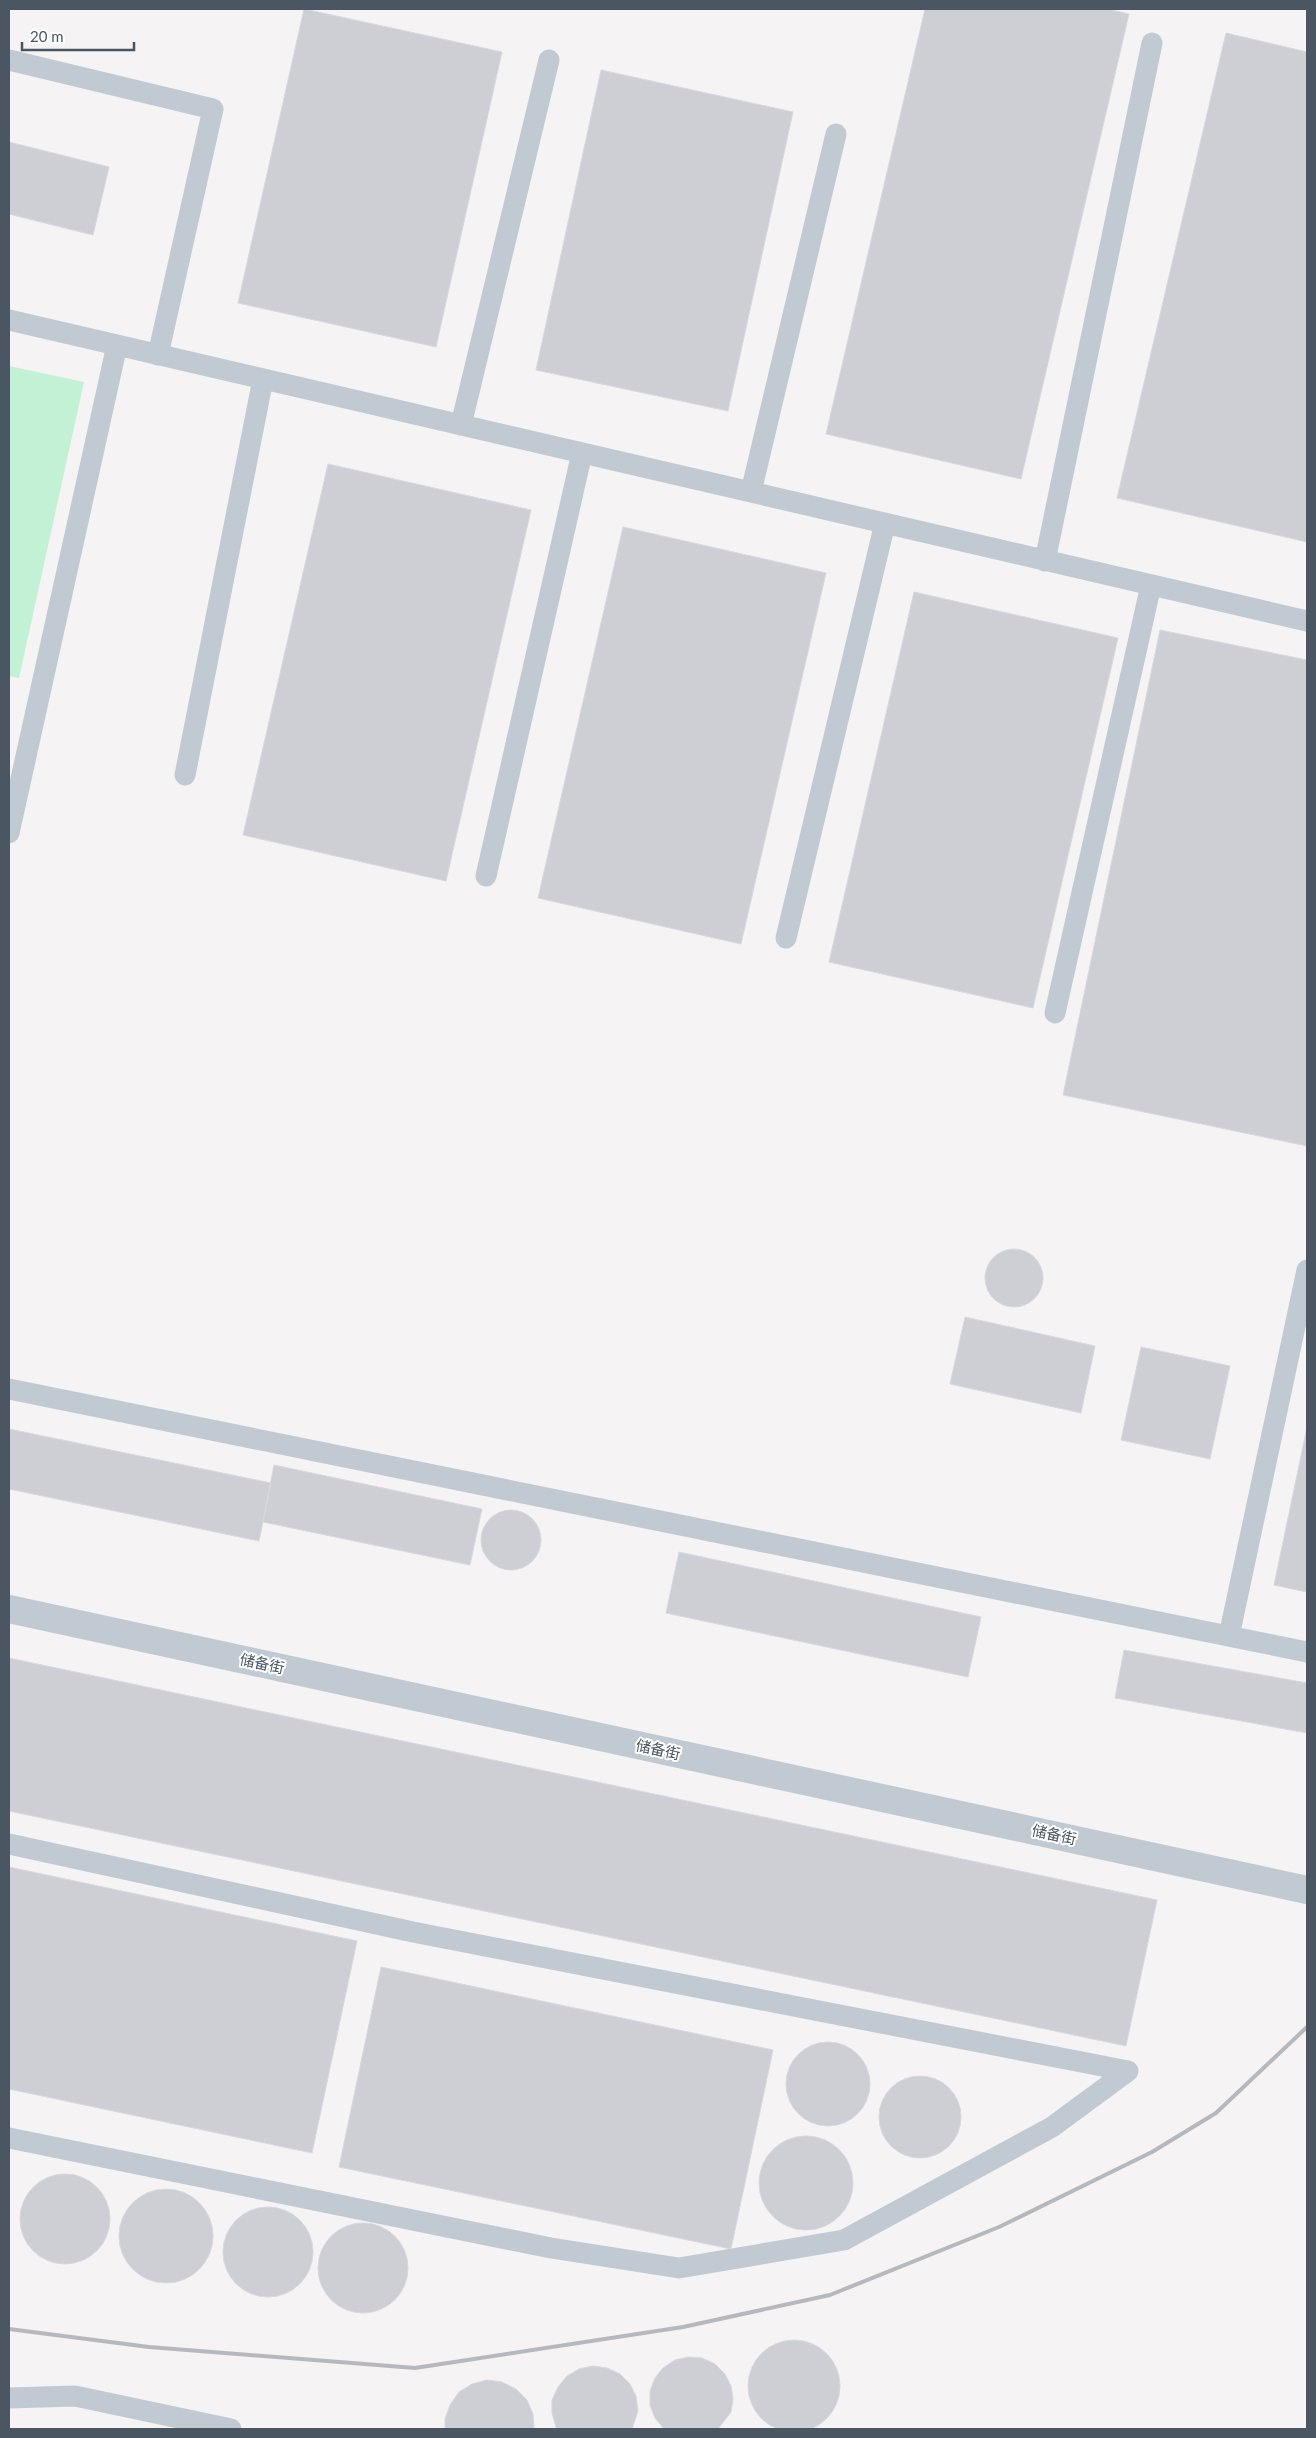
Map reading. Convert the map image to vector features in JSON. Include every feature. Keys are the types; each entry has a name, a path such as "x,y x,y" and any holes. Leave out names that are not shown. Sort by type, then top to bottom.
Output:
{"street":[{"name":"储备街","path":"9,1609 1307,1890"}],"lane":[{"path":"1045,560 1152,43"},
{"path":"9,60 213,109 158,355"},
{"path":"461,425 549,60"},
{"path":"751,492 836,134"},
{"path":"9,320 1307,621"},
{"path":"9,833 117,345"},
{"path":"185,775 263,379"},
{"path":"486,876 582,453"},
{"path":"786,938 885,523"},
{"path":"1055,1013 1151,585"},
{"path":"1229,1636 1307,1270"},
{"path":"9,1389 1307,1652"},
{"path":"9,1844 422,1934 1128,2071 1052,2128 844,2240 679,2268 541,2246 9,2138"},
{"path":"9,2398 75,2396 231,2429"}],"green space":[{"path":"9,366 84,382 19,678 9,676"}],"building":[{"path":"304,9 502,52 436,347 238,303"},
{"path":"925,9 1107,9 1129,14 1021,479 826,434"},
{"path":"1226,33 1307,52 1307,542 1117,498"},
{"path":"601,70 793,112 728,411 536,370"},
{"path":"9,142 109,167 93,235 9,214"},
{"path":"328,464 531,510 446,881 243,835"},
{"path":"623,527 826,573 741,944 538,898"},
{"path":"914,592 1118,638 1033,1008 829,962"},
{"path":"1160,630 1307,660 1307,1146 1063,1095"},
{"path":"1014,1249 1025,1251 1038,1262 1043,1278 1041,1289 1030,1302 1014,1307 1003,1305 990,1294 985,1278 987,1267 998,1254"},
{"path":"965,1317 1095,1346 1081,1413 950,1384"},
{"path":"1141,1347 1230,1366 1210,1459 1121,1440"},
{"path":"1307,1427 1307,1592 1274,1585"},
{"path":"9,1429 271,1483 259,1541 9,1489"},
{"path":"274,1465 482,1509 470,1565 263,1522"},
{"path":"511,1510 528,1515 536,1523 541,1540 536,1557 528,1565 511,1570 494,1565 486,1557 481,1540 486,1523 494,1515"},
{"path":"679,1552 981,1617 968,1677 666,1613"},
{"path":"1124,1650 1307,1683 1307,1733 1115,1698"},
{"path":"9,1658 1157,1900 1126,2046 9,1811"},
{"path":"9,1867 357,1941 312,2153 9,2089"},
{"path":"381,1967 773,2050 731,2249 339,2167"},
{"path":"828,2042 844,2045 858,2054 867,2068 870,2084 867,2100 858,2114 844,2123 828,2126 812,2123 798,2114 789,2100 786,2084 789,2068 798,2054 812,2045"},
{"path":"920,2076 936,2079 949,2088 958,2101 961,2117 958,2133 949,2146 936,2155 920,2158 904,2155 891,2146 882,2133 879,2117 882,2101 891,2088 904,2079"},
{"path":"806,2136 824,2139 839,2150 850,2165 853,2183 850,2201 839,2216 824,2227 806,2230 788,2227 773,2216 762,2201 759,2183 762,2165 773,2150 788,2139"},
{"path":"65,2174 82,2177 97,2187 107,2202 110,2219 107,2236 97,2251 82,2261 65,2264 48,2261 33,2251 23,2236 20,2219 23,2202 33,2187 48,2177"},
{"path":"166,2189 184,2192 199,2203 210,2218 213,2236 210,2254 199,2269 184,2280 166,2283 148,2280 133,2269 122,2254 119,2236 122,2218 133,2203 148,2192"},
{"path":"268,2207 285,2210 300,2220 310,2235 313,2252 310,2269 300,2284 285,2294 268,2297 251,2294 236,2284 226,2269 223,2252 226,2235 236,2220 251,2210"},
{"path":"363,2223 380,2227 395,2236 404,2251 408,2268 404,2285 395,2300 380,2309 363,2313 346,2309 331,2300 322,2285 318,2268 322,2251 331,2236 346,2227"},
{"path":"794,2340 812,2344 826,2354 836,2368 840,2386 836,2404 826,2418 812,2428 794,2432 776,2428 762,2418 752,2404 748,2386 752,2368 762,2354 776,2344"},
{"path":"688,2357 702,2358 715,2364 725,2374 731,2386 733,2399 731,2412 718,2429 664,2429 655,2418 650,2405 650,2391 655,2378 663,2368 675,2360"},
{"path":"593,2366 607,2368 620,2374 630,2384 636,2396 638,2411 632,2429 557,2429 552,2413 552,2400 558,2387 567,2376 579,2369"},
{"path":"487,2380 502,2382 516,2389 527,2400 533,2414 534,2429 445,2429 445,2419 450,2405 459,2392 472,2384"}],"railway":[{"path":"9,2329 149,2347 415,2368 683,2327 830,2295 999,2227 1152,2152 1216,2113 1307,2027"}]}
